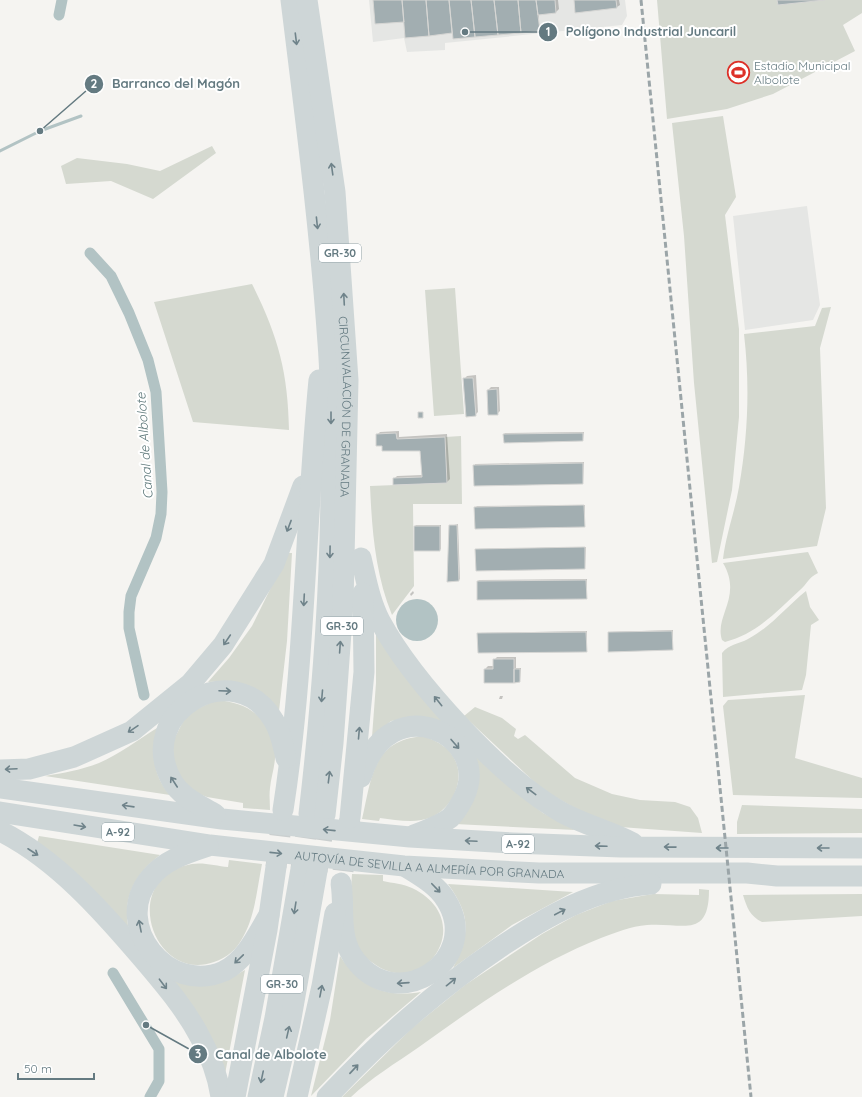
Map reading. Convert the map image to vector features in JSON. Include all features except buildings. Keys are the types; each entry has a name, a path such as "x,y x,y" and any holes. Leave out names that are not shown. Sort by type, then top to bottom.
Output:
{"highway":[{"name":"CIRCUNVALACIÓN DE GRANADA","path":"291,0 308,137 326,323 331,429 328,599 322,688 317,814 333,743 343,611 346,539 348,380 343,285 335,192 319,72 307,0"},
{"path":"318,0 322,48 319,72"},
{"path":"283,810 289,770 299,674 311,463 319,380 319,342 326,323"},
{"path":"347,436 354,456 364,613 364,672 351,809 365,763 375,747 388,734 401,728 414,726 431,728 446,735 458,746 466,760 469,776 466,792 458,808 451,817 441,824 403,837"},
{"path":"0,770 29,769 74,757 132,731 190,684 223,645 274,564 311,463"},
{"path":"361,558 371,597 380,620 396,647 416,673 471,737 546,803 563,813 589,825 619,836 640,847"},
{"path":"232,820 187,798 172,782 165,764 163,745 167,727 177,712 190,701 201,695 214,691 231,691 249,697 263,706 274,721 279,732 289,770"},
{"name":"AUTOVÍA DE SEVILLA A ALMERÍA POR GRANADA","path":"0,788 232,820 403,837 512,843 640,847 862,848"},
{"name":"AUTOVÍA DE SEVILLA A ALMERÍA POR GRANADA","path":"0,812 237,849 396,865 531,872 704,878"},
{"path":"0,831 38,855 67,879 128,941 160,978 186,1013 200,1037 210,1058 221,1097"},
{"path":"210,845 168,862 150,878 141,892 137,909 139,929 147,947 159,962 176,972 191,976 205,976 224,971 237,962 251,947 269,915"},
{"path":"297,1097 321,994 342,877 343,933 353,956 367,972 383,981 398,984 413,983 428,976 440,966 451,951 456,932 454,914 446,899 432,884 396,865"},
{"path":"234,1097 269,915 276,867"},
{"name":"GR-30","path":"258,1097 309,870 290,1024 273,1097"},
{"path":"327,1097 370,1051 460,975 526,930 566,908 607,892 640,885 704,878 862,876"}],"shaded area":[{"path":"369,0 625,0 627,16 622,25 445,43 445,50 407,52 404,38 373,42"},
{"name":"Estadio Municipal Albolote","path":"657,0 862,0 862,13 843,25 855,51 773,94 727,109 667,119"},
{"path":"723,116 736,197 725,215 739,329 739,417 732,490 717,562 712,563 694,383 684,236 672,123"},
{"path":"212,146 216,153 153,199 111,181 66,184 61,166 77,158 127,164 160,171"},
{"path":"807,206 820,305 813,320 745,330 733,216"},
{"path":"252,284 269,321 280,355 284,372 289,430 193,422 154,302"},
{"path":"455,288 464,414 434,416 425,290"},
{"path":"831,307 820,348 826,508 817,546 723,559 742,468 746,430 747,372 744,334 815,326 822,308"},
{"path":"461,436 462,504 413,504 414,586 392,615 386,599 375,551 370,486 447,483 445,437"},
{"path":"808,552 818,573 812,576 802,588 775,614 757,628 725,642 722,640 722,623 730,586 728,575 723,563"},
{"path":"288,553 292,553 287,641 279,711 263,695 248,686 230,682 208,682 229,658 252,626"},
{"path":"806,591 810,607 819,620 811,625 806,675 802,690 723,697 722,653 734,644 748,639 764,629"},
{"path":"417,599 432,605 438,620 432,635 417,641 402,635 396,620 402,605"},
{"path":"376,633 452,729 412,717 391,721 372,737 376,683"},
{"path":"805,695 795,758 862,778 862,798 733,795 723,706 728,700"},
{"path":"216,700 228,701 248,708 263,721 269,730 273,740 275,752 270,791 270,810 243,808 243,803 207,797 194,792 183,783 175,767 172,743 187,714"},
{"path":"475,707 502,718 516,729 514,736 518,739 525,735 575,778 612,794 640,800 675,802 690,807 698,818 702,833 620,827 596,820 543,790 464,716"},
{"path":"157,728 154,746 155,764 160,780 170,795 45,776 99,763"},
{"path":"424,736 448,750 454,758 458,768 457,787 448,805 432,817 420,820 406,821 380,818 379,821 362,819 372,775 377,763 384,753 394,745 407,739"},
{"path":"469,747 512,789 543,813 575,830 455,824"},
{"path":"742,805 862,809 862,833 737,834 737,822"},
{"path":"39,836 160,855 143,871 132,888 127,908 129,931 37,843"},
{"path":"229,860 262,864 253,911 241,941 235,949 214,962 192,965 174,958 160,944 152,926 150,907 155,888 169,873 192,864 228,867"},
{"path":"352,874 383,875 383,881 412,888 432,902 441,919 443,936 437,952 426,965 410,972 392,972 373,963 360,951 353,940 352,931"},
{"path":"448,884 573,892 512,925 453,968 463,945 466,925 461,906 456,895"},
{"path":"699,889 709,890 708,906 704,916 699,922 682,926 647,925 635,927 623,930 577,948 529,973 484,1001 367,1083 351,1097 342,1097 412,1028 465,985 542,934 576,915 612,901 653,894 699,895"},
{"path":"862,894 862,916 762,922 750,911 743,895"},
{"path":"340,956 356,976 374,988 396,993 421,992 366,1039 311,1096 330,1020"},
{"path":"245,970 225,1074 167,975 189,983 207,984 224,980"}],"waterway":[{"name":"Canal de Albolote","path":"59,15 62,0"},
{"name":"Canal de Albolote","path":"0,151 40,131 81,116"},
{"name":"Canal de Albolote","path":"90,253 111,276 129,313 148,360 156,392 162,492 161,514 156,538 131,596 129,612 129,628 144,695"},
{"name":"Canal de Albolote","path":"113,973 159,1049 159,1081 150,1097"}],"tunnel":[{"path":"276,867 283,810"},
{"path":"301,869 309,814"},
{"path":"317,871 325,815"},
{"path":"343,871 350,818"}],"railway":[{"path":"641,0 751,1097"}],"place":[{"name":"Polígono Industrial Juncaril","path":"465,32"},
{"name":"Estadio Municipal Albolote","path":"739,72"},
{"name":"Barranco del Magón","path":"40,131"},
{"name":"Canal de Albolote","path":"146,1025"}]}
